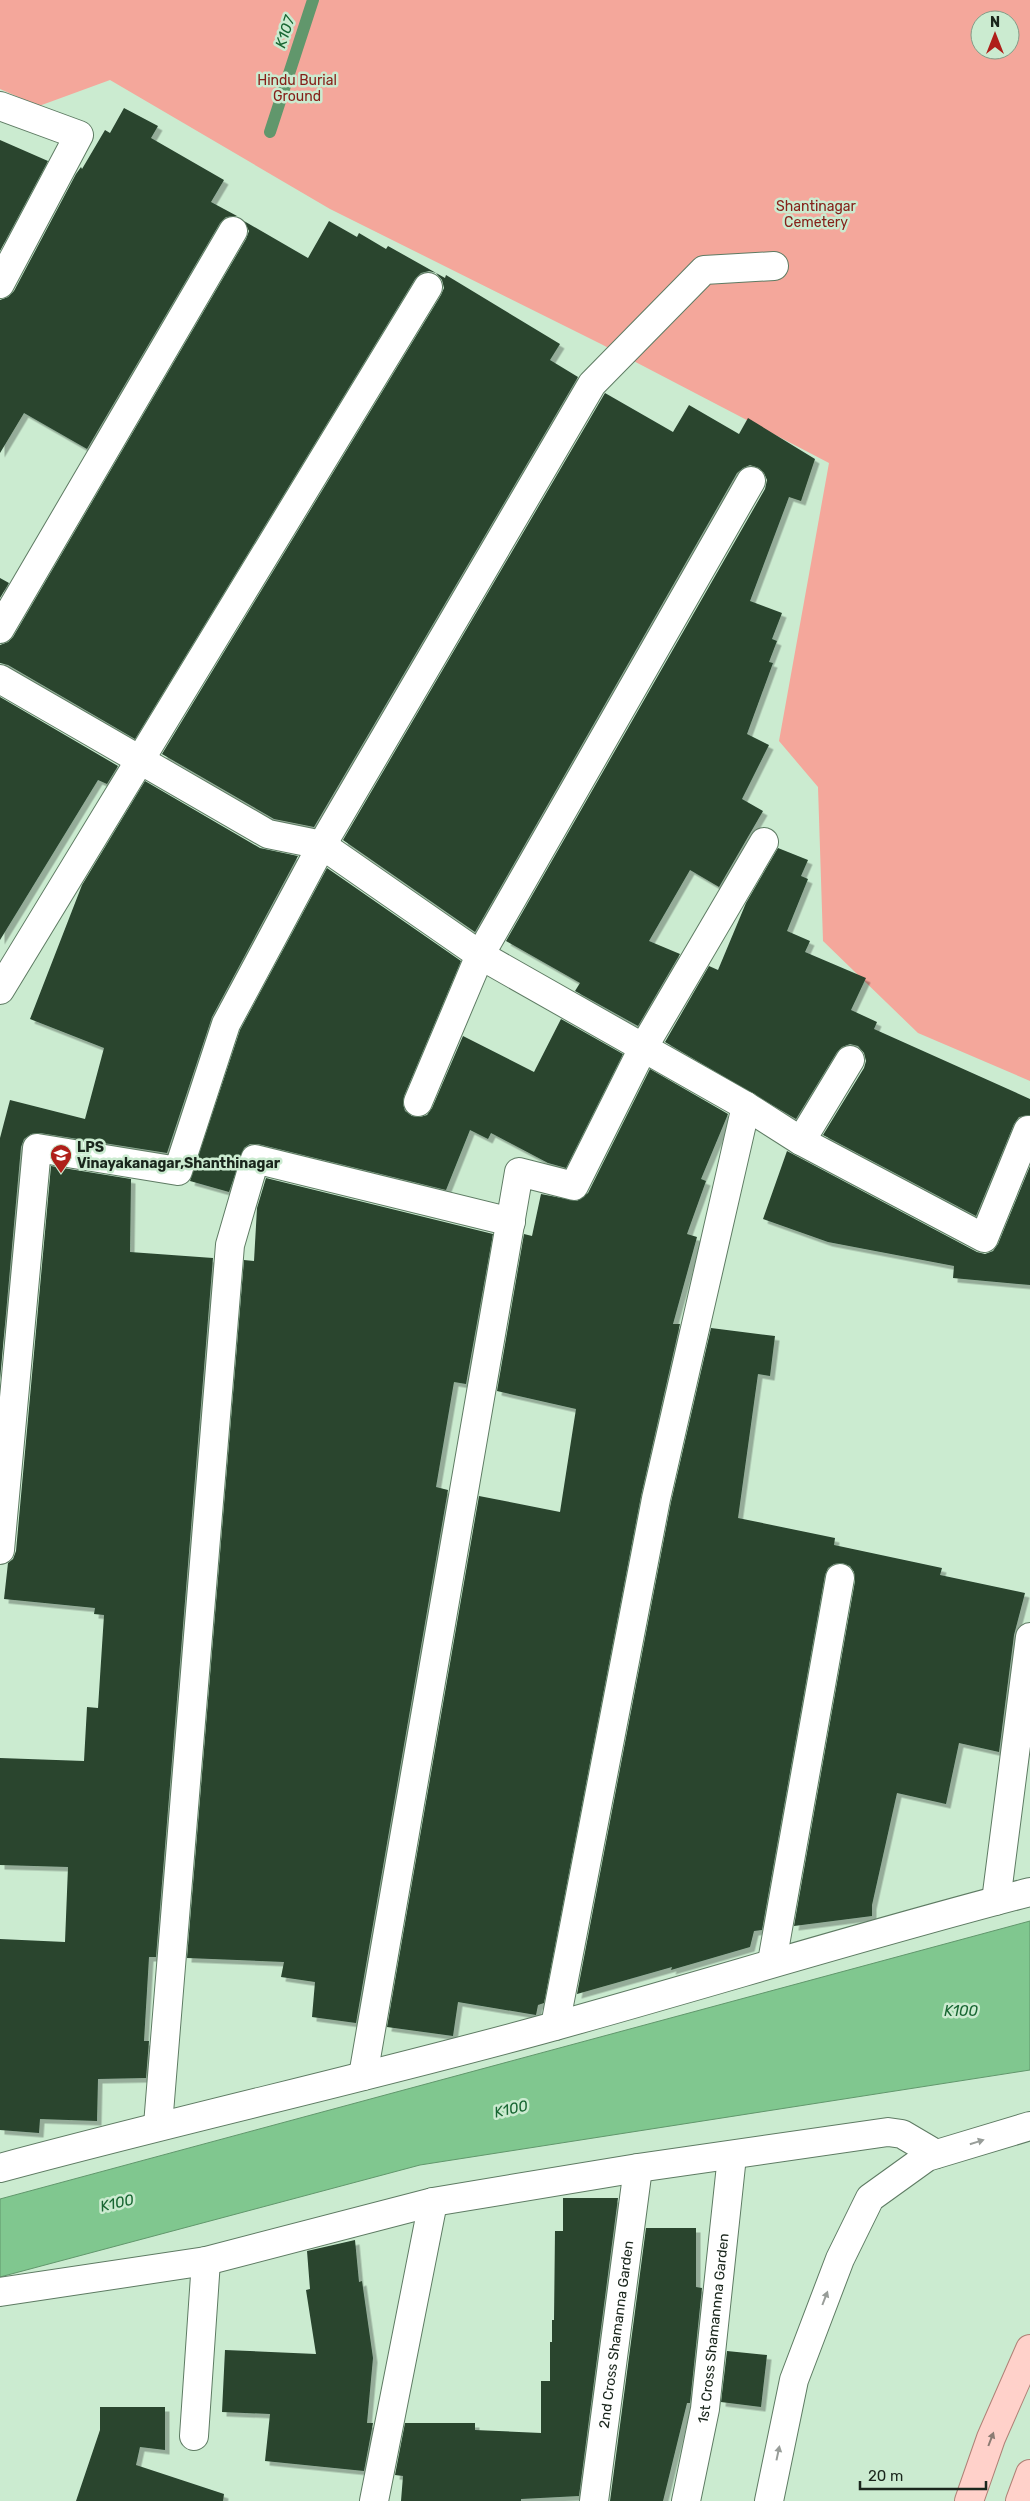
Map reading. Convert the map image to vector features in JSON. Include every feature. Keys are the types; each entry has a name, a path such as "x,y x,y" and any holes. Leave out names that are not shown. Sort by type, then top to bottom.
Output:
{"main road":[{"path":"969,2501 991,2438 1030,2349"},
{"path":"1020,2501 1030,2474"}],"street":[{"path":"0,106 79,135 0,284"},
{"path":"0,629 233,231"},
{"path":"0,1550 36,1148 178,1171 226,1024 322,846 592,384 704,270 774,266"},
{"path":"0,990 428,287"},
{"path":"418,1102 480,955 750,481"},
{"path":"0,679 268,834 322,846 480,955 746,1106 801,1141 984,1238 1028,1130"},
{"path":"362,2076 519,1172 574,1186 643,1048 764,842"},
{"path":"801,1141 850,1060"},
{"path":"555,2026 656,1499 746,1106"},
{"path":"158,2125 230,1245 255,1159 511,1222"},
{"path":"772,1962 840,1578"},
{"path":"996,1901 1030,1637"},
{"path":"0,2168 158,2125 362,2076 555,2026 772,1962 1030,1892"},
{"path":"769,2501 794,2380 840,2259 870,2198 927,2157 1030,2126"},
{"path":"0,2292 206,2261 433,2202 638,2168 732,2156 888,2132 902,2134 936,2154"},
{"name":"1st Cross Shamannna Garden","path":"686,2501 705,2409 732,2156"},
{"name":"2nd Cross Shamanna Garden","path":"594,2501 638,2168"},
{"path":"374,2501 433,2202"},
{"path":"194,2436 206,2261"}],"green space":[{"name":"Shantinagar Cemetery","path":"0,0 1030,0 1030,1081 918,1033 823,941 818,787 779,741 829,463 601,344 330,209 110,80 39,106 0,89"}],"water":[{"name":"K100","path":"1030,1921 1030,2070 420,2165 0,2277 0,2199"}],"building":[{"path":"124,108 158,126 151,138 224,180 211,202 237,216 226,217 220,223 87,449 24,413 0,453 0,300 8,297 14,291 76,174 81,167 82,169 105,130 110,133"},
{"path":"0,140 48,161 0,251"},
{"path":"244,221 308,258 329,221 357,237 359,233 386,249 388,246 445,278 446,275 560,344 550,360 578,377 314,827 274,819 162,754 441,295 444,288 442,280 436,273 429,271 421,273 415,279 135,739 8,665 0,663 0,645 8,642 13,637 246,239 249,231"},
{"path":"605,393 673,432 689,405 739,434 748,418 815,459 801,501 789,497 750,601 782,613 772,639 777,641 769,662 773,663 747,734 769,745 742,799 763,811 719,887 690,870 649,941 680,954 638,1026 575,991 580,983 506,941 765,489 767,480 759,468 750,465 737,473 475,932 343,840"},
{"path":"0,578 9,583 0,598"},
{"path":"0,697 118,766 107,784 98,780 0,940"},
{"path":"145,781 260,848 298,856 212,1017 167,1153 40,1133 31,1134 24,1139 21,1147 0,1380 0,1138 10,1100 85,1119 104,1048 30,1019 82,885"},
{"path":"778,848 808,860 801,876 808,879 787,931 810,941 805,952 866,978 851,1010 877,1022 874,1029 1030,1099 1030,1115 1019,1117 1014,1124 976,1216 823,1135 864,1068 866,1061 864,1053 858,1046 850,1044 842,1047 837,1052 796,1119 665,1042 709,966 718,970 746,903"},
{"path":"327,868 461,961 404,1096 403,1104 405,1111 412,1116 420,1117 427,1115 432,1108 463,1036 534,1072 561,1019 623,1054 566,1168 548,1163 491,1133 488,1139 470,1130 446,1190 258,1144 250,1144 244,1148 229,1192 190,1181 240,1030"},
{"path":"650,1069 728,1114 701,1179 706,1181 687,1234 697,1237 673,1324 680,1324 641,1496 544,2003 538,2005 536,2015 458,2002 453,2036 387,2027 479,1496 560,1512 576,1409 497,1391 524,1234 532,1236 541,1194 577,1201 588,1193"},
{"path":"787,1151 977,1252 985,1254 993,1251 998,1244 1030,1166 1030,1285 953,1278 954,1266 828,1242 763,1219"},
{"path":"51,1166 131,1179 130,1252 213,1258 156,1957 149,1957 144,2041 149,2041 146,2078 98,2079 97,2121 40,2119 39,2133 0,2130 0,1939 65,1942 68,1867 0,1865 0,1758 84,1761 87,1707 98,1708 104,1615 94,1614 95,1608 4,1599 8,1563 13,1559 16,1551"},
{"path":"266,1178 493,1234 466,1384 454,1382 436,1487 448,1490 356,2023 312,2017 315,1982 281,1977 284,1962 187,1958 244,1260 254,1261 257,1208"},
{"path":"711,1328 775,1336 770,1376 758,1374 738,1518 835,1538 834,1545 942,1568 940,1575 1025,1593 1014,1635 999,1752 959,1743 946,1804 897,1793 872,1905 872,1916 794,1926 855,1581 854,1572 850,1566 842,1563 834,1564 828,1568 825,1575 762,1930 754,1931 750,1947 577,1994 671,1502"},
{"path":"563,2198 618,2198 579,2496 521,2499 521,2501 401,2501 403,2476 395,2475 405,2423 475,2423 475,2430 541,2433 541,2381 550,2381 550,2342 552,2342 552,2320 554,2320 555,2231 563,2231"},
{"path":"646,2228 696,2228 696,2287 702,2288 690,2403 687,2403 663,2501 610,2501"},
{"path":"355,2240 359,2282 362,2281 373,2358 367,2423 373,2423 364,2471 265,2461 270,2414 222,2412 225,2350 316,2354 306,2290 310,2289 307,2251"},
{"path":"727,2351 767,2355 761,2407 721,2402"},
{"path":"100,2407 165,2407 165,2450 140,2447 136,2465 224,2494 223,2501 76,2501 100,2430"}],"waterway":[{"name":"K107","path":"270,132 313,0"}],"place":[{"name":"LPS Vinayakanagar,Shanthinagar","path":"61,1174"}],"park label":[{"name":"Hindu Burial Ground","path":"297,88"}]}
